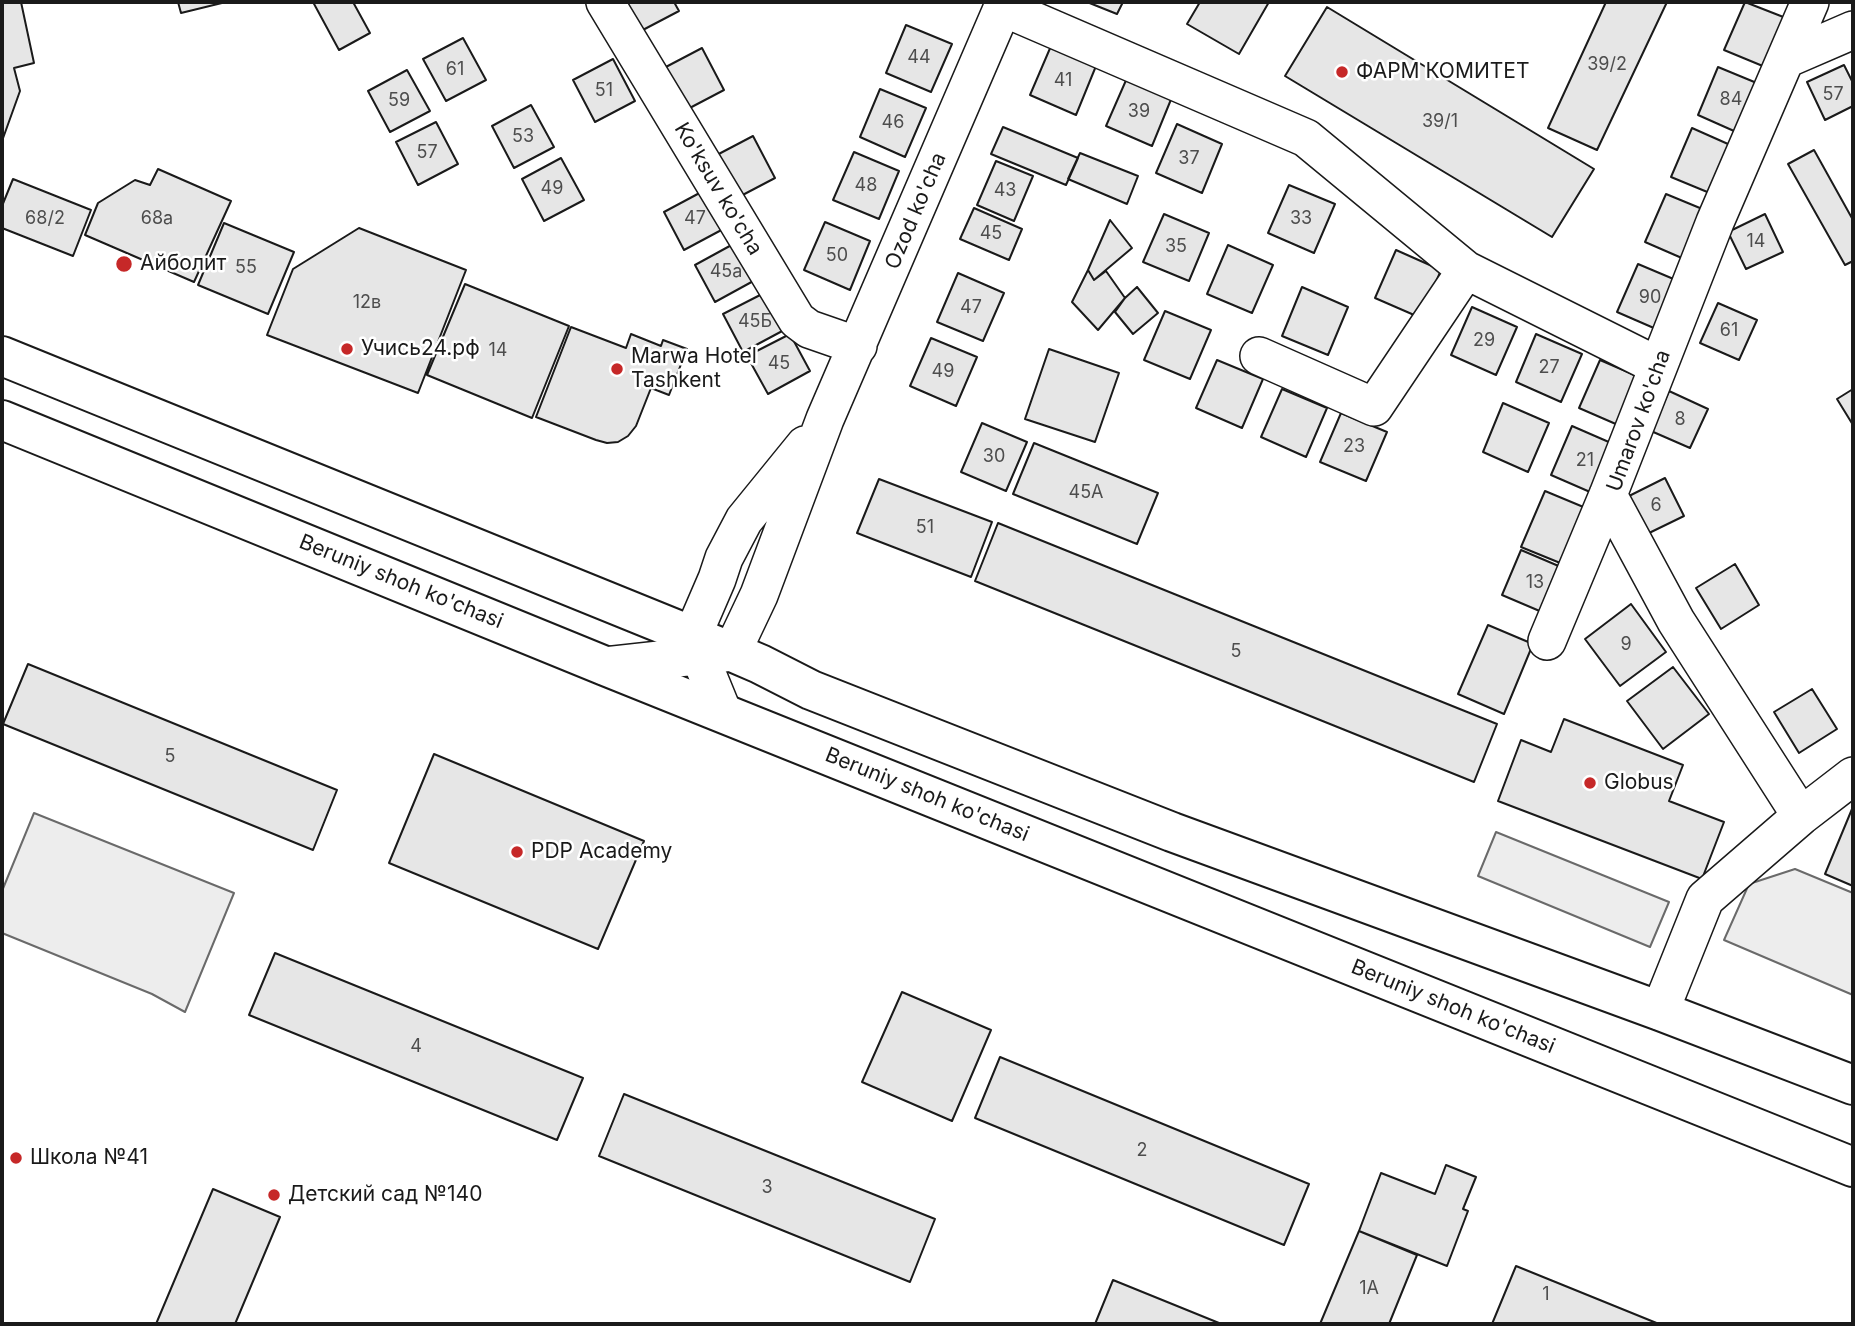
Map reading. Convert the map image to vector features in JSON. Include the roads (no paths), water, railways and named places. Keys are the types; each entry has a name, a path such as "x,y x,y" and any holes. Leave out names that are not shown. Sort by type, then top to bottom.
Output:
{"main road":[{"path":"2,356 708,648 760,664 791,682 1172,832 1660,1011 1853,1085"},
{"name":"Beruniy shoh ko'chasi","path":"2,420 766,731 1853,1167"},
{"path":"766,731 791,682"},
{"path":"1792,1143 1853,1192"}],"street":[{"name":"Ko'ksuv ko'cha","path":"605,2 797,320 809,329 858,346"},
{"name":"Umarov ko'cha","path":"1801,816 1676,621 1608,495 1720,210 1810,2"},
{"name":"Ozod ko'cha","path":"708,648 718,579 724,558 744,520 825,419 1004,5"},
{"path":"1004,5 1306,138 1466,270 1658,366"},
{"path":"1786,59 1853,30"},
{"path":"1259,356 1374,407 1466,270"},
{"path":"1547,641 1608,495"},
{"path":"605,666 708,648 723,713"},
{"path":"1660,1011 1705,899 1801,816 1853,776"}],"place":[{"name":"ФАРМ КОМИТЕТ","path":"1342,72"},
{"name":"Айболит","path":"124,264"},
{"name":"Учись24.рф","path":"347,349"},
{"name":"Marwa Hotel Tashkent","path":"617,369"},
{"name":"Globus","path":"1590,783"},
{"name":"PDP Academy","path":"517,852"},
{"name":"Школа №41","path":"16,1158"},
{"name":"Детский сад №140","path":"274,1195"}]}
